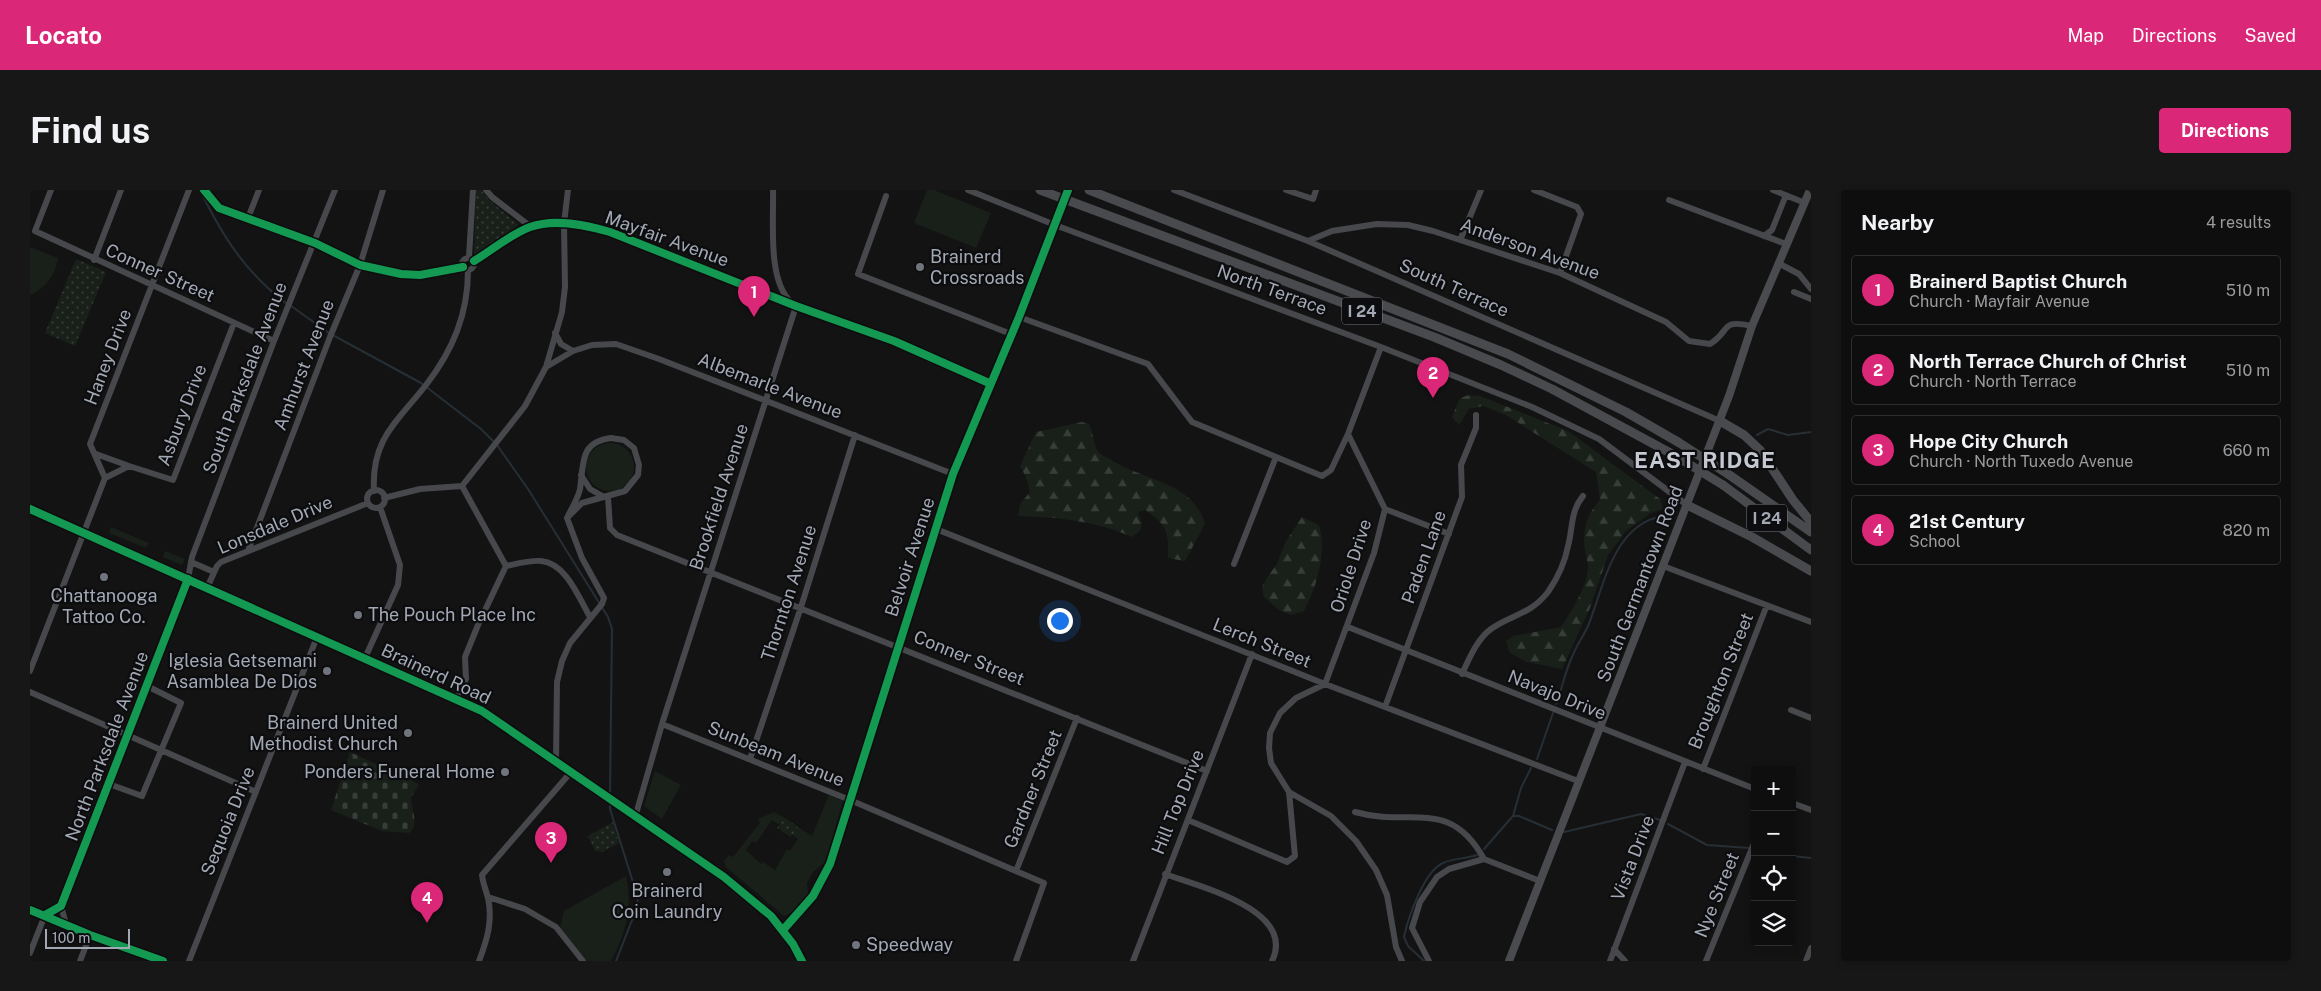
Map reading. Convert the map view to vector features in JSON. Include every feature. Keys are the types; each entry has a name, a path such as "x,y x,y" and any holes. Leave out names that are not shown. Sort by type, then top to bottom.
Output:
{"highway":[{"name":"I 24","path":"1040,190 1434,337 1501,365 1552,389 1674,455 1723,485 1811,550"},
{"name":"I 24","path":"1089,190 1508,354 1626,412 1678,442 1728,474 1811,532"},
{"path":"1720,420 1744,435 1760,450 1793,500 1811,522"},
{"path":"1687,505 1752,537 1811,571"}],"main road":[{"name":"South Germantown Road","path":"1509,961 1720,420 1752,326 1810,190"},
{"name":"Brainerd Road","path":"30,509 482,711 636,814 724,877 766,910 783,930 802,961"}],"street":[{"name":"Conner Street","path":"51,190 35,231 94,260 274,341"},
{"path":"94,260 121,190"},
{"name":"Haney Drive","path":"106,478 90,444 189,190"},
{"path":"204,190 219,208 315,243 360,264 401,274 420,275 474,267 471,259 473,190"},
{"path":"248,218 259,190"},
{"name":"South Parksdale Avenue","path":"188,579 191,562 274,341 335,190"},
{"name":"Amhurst Avenue","path":"248,551 331,334 360,264 383,190"},
{"path":"486,190 492,197 531,227"},
{"path":"384,498 420,489 462,486 524,406 546,367 562,312 565,287 564,223 568,190"},
{"path":"773,190 775,265 785,296 796,306"},
{"name":"North Terrace","path":"968,190 1054,225 1381,347 1578,428 1599,439 1687,505"},
{"name":"Belvoir Avenue","path":"783,930 813,896 826,876 953,474 989,382 1019,317 1068,190"},
{"name":"South Terrace","path":"1174,190 1192,193 1308,241 1720,420"},
{"path":"1286,190 1313,199 1316,190"},
{"path":"1461,238 1481,190"},
{"path":"1534,190 1577,206 1581,214 1560,273"},
{"path":"1773,190 1805,203"},
{"path":"886,196 858,274 1011,334"},
{"path":"1764,236 1772,230 1786,196"},
{"path":"1669,200 1786,244"},
{"name":"Mayfair Avenue","path":"471,259 531,227 564,223 587,226 610,232 796,306 894,341 989,382"},
{"name":"Anderson Avenue","path":"1308,241 1332,231 1377,224 1408,225 1461,238 1560,273 1666,322 1689,341 1710,344 1717,339 1725,327 1735,322 1752,326"},
{"path":"374,491 373,476 377,454 383,438 391,425 425,386 458,333 468,294 466,268 463,260 471,259"},
{"path":"1778,263 1799,274 1811,289"},
{"path":"1794,292 1811,299"},
{"name":"Brookfield Avenue","path":"636,814 662,724 796,306"},
{"path":"1019,317 1148,364 1192,422 1322,476 1327,474 1348,434 1381,347"},
{"name":"Asbury Drive","path":"106,478 129,466 172,480 234,323"},
{"path":"555,333 561,344 573,351"},
{"name":"Albemarle Avenue","path":"546,367 573,351 592,345 616,344 953,474"},
{"name":"Paden Lane","path":"1385,707 1462,497 1461,465 1476,428 1476,415"},
{"name":"Oriole Drive","path":"1325,684 1348,627 1374,553 1384,509 1348,434"},
{"name":"Thornton Avenue","path":"750,759 801,607 855,435"},
{"path":"556,762 558,728 557,682 562,660 570,643 600,606 604,598 582,558 567,518 580,491 582,460 587,450 596,442 612,438 624,440 634,448 638,457 638,475 625,492 582,503 567,518"},
{"path":"96,454 129,466"},
{"path":"1234,564 1276,457"},
{"path":"581,474 590,489 606,497"},
{"path":"30,671 106,478"},
{"path":"462,486 506,566"},
{"path":"374,491 382,493 384,498 384,504 380,507 372,507 368,503 368,496 374,491"},
{"path":"1462,674 1473,651 1490,630 1535,607 1549,590 1560,569 1568,546 1572,518 1583,496"},
{"name":"Conner Street","path":"606,497 610,528 617,535 898,645 1207,771"},
{"name":"Lonsdale Drive","path":"207,588 221,562 368,503"},
{"path":"365,658 398,585 400,575 400,565 380,507"},
{"path":"1384,509 1449,534"},
{"name":"Lerch Street","path":"936,529 1325,684 1578,781"},
{"path":"506,566 540,561 552,564 560,570 575,589 590,618"},
{"path":"191,562 214,572"},
{"path":"456,699 466,679 465,657 506,566"},
{"path":"1663,566 1811,622"},
{"name":"North Parksdale Avenue","path":"61,906 188,579"},
{"name":"Broughton Street","path":"1703,769 1767,605"},
{"name":"Navajo Drive","path":"1348,627 1751,787"},
{"name":"Sequoia Drive","path":"189,961 317,637"},
{"name":"Hill Top Drive","path":"1133,961 1165,874 1188,820 1252,654"},
{"path":"1188,820 1287,862 1295,856 1289,792 1271,763 1270,733 1280,713 1296,698 1325,684"},
{"path":"109,784 142,796 181,703 147,686"},
{"path":"30,692 256,792"},
{"path":"1791,710 1811,718"},
{"name":"Gardner Street","path":"1016,871 1077,718"},
{"name":"Sunbeam Avenue","path":"662,724 850,800 1044,884 1016,961"},
{"name":"Vista Drive","path":"1610,961 1685,762"},
{"path":"479,961 491,926 488,897 483,888 482,875 571,772"},
{"path":"1289,792 1331,816 1356,841 1376,870 1387,895 1396,947 1402,961"},
{"path":"1796,804 1811,810"},
{"path":"1355,812 1369,816 1442,819 1469,835 1484,859 1540,881"},
{"name":"Nye Street","path":"1706,961 1751,851"},
{"path":"1429,961 1412,928 1420,902 1437,877 1449,869 1484,859"},
{"path":"1165,874 1242,901 1257,913 1267,924 1274,937 1277,951 1272,961"},
{"path":"488,897 524,909 556,927 583,961"},
{"path":"30,953 45,915 61,906 66,924"},
{"path":"30,910 90,935 164,961"},
{"path":"80,961 90,935"},
{"path":"1614,948 1626,961"},
{"path":"1806,961 1811,948"}],"green space":[{"path":"476,190 481,190 489,200 518,224 517,227 476,255 474,254"},
{"path":"927,190 934,190 991,213 976,248 914,223"},
{"path":"30,247 58,258 55,270 49,281 41,289 30,295"},
{"path":"76,259 106,272 75,346 45,333"},
{"path":"1469,395 1480,396 1568,431 1660,499 1663,509 1651,513 1626,531 1608,555 1590,608 1562,669 1527,662 1510,653 1506,641 1513,636 1561,627 1578,598 1585,583 1588,567 1584,544 1586,524 1591,512 1600,500 1596,472 1506,415 1483,406 1469,409 1459,425 1452,417 1460,398"},
{"path":"1082,422 1089,424 1097,450 1100,453 1126,468 1179,491 1190,499 1199,510 1205,524 1185,561 1168,558 1168,542 1165,530 1158,520 1145,510 1138,512 1142,523 1140,531 1132,537 1105,527 1076,521 1018,516 1020,504 1030,492 1026,477 1020,466 1036,432"},
{"path":"605,443 615,443 627,450 634,462 634,472 627,484 615,491 605,491 597,487 590,480 586,472 586,462 590,454 597,447"},
{"path":"1302,517 1319,525 1322,547 1321,558 1317,580 1304,611 1291,615 1279,610 1264,597 1262,588 1277,564 1286,541"},
{"path":"111,527 149,543 146,548 109,533"},
{"path":"165,551 185,559 182,565 163,557"},
{"path":"350,752 419,784 411,798 414,825 409,833 382,831 331,810"},
{"path":"655,771 681,785 662,819 644,806"},
{"path":"829,795 843,801 826,861 813,872 807,883 808,894 794,912 784,916 726,867 724,861 729,855 733,857 760,823 758,819 774,812 785,818 780,825 772,820 756,843 752,841 746,850 761,864 763,862 775,870 787,849 790,851 798,839 792,835 798,827 812,836"},
{"path":"785,818 798,827 791,837 777,828"},
{"path":"613,822 619,843 602,852 595,851 588,836"},
{"path":"626,876 629,899 627,920 621,940 611,961 587,961 560,928 564,911"}],"waterway":[{"path":"200,190 217,223 236,253 259,279 287,304"},
{"path":"291,306 329,333 421,383 481,429 494,442"},
{"path":"1757,435 1768,429 1788,435 1811,432"},
{"path":"497,445 528,489 608,617 612,629 610,794"},
{"path":"1556,704 1575,649 1588,626 1614,556 1624,540 1636,528 1652,519 1671,515"},
{"path":"1537,759 1553,713"},
{"path":"1484,849 1513,816 1521,788 1531,768"},
{"path":"610,802 610,809 637,895 638,905 616,961"},
{"path":"1564,832 1641,814 1660,820"},
{"path":"1513,816 1519,816 1552,830"},
{"path":"1668,824 1707,845 1749,848"},
{"path":"1424,961 1408,946 1404,937 1423,885 1429,875 1443,863 1477,855"},
{"path":"1796,856 1811,858"}],"cycle path":[{"path":"204,190 219,208 315,243 360,265 401,274 420,275 463,267"},
{"path":"783,930 813,896 830,864 953,474 1019,317 1068,190"},
{"path":"474,261 523,230 540,224 560,223 591,227 610,232 796,306 894,341 989,383"},
{"path":"30,509 482,711 724,877 771,916 793,944 802,961"},
{"path":"45,915 61,906 188,579"},
{"path":"30,910 90,935 163,961"}],"place":[{"name":"Brainerd Crossroads","path":"920,267"},
{"name":"Brainerd Baptist Church","path":"754,317"},
{"name":"North Terrace Church of Christ","path":"1433,398"},
{"name":"Chattanooga Tattoo Co.","path":"104,577"},
{"name":"The Pouch Place Inc","path":"358,615"},
{"name":"Iglesia Getsemani Asamblea De Dios","path":"327,671"},
{"name":"Brainerd United Methodist Church","path":"408,733"},
{"name":"Ponders Funeral Home","path":"505,772"},
{"name":"Hope City Church","path":"551,863"},
{"name":"Brainerd Coin Laundry","path":"667,872"},
{"name":"21st Century","path":"427,923"},
{"name":"Speedway","path":"856,945"}],"district":[{"name":"EAST RIDGE","path":"1705,460"}]}
